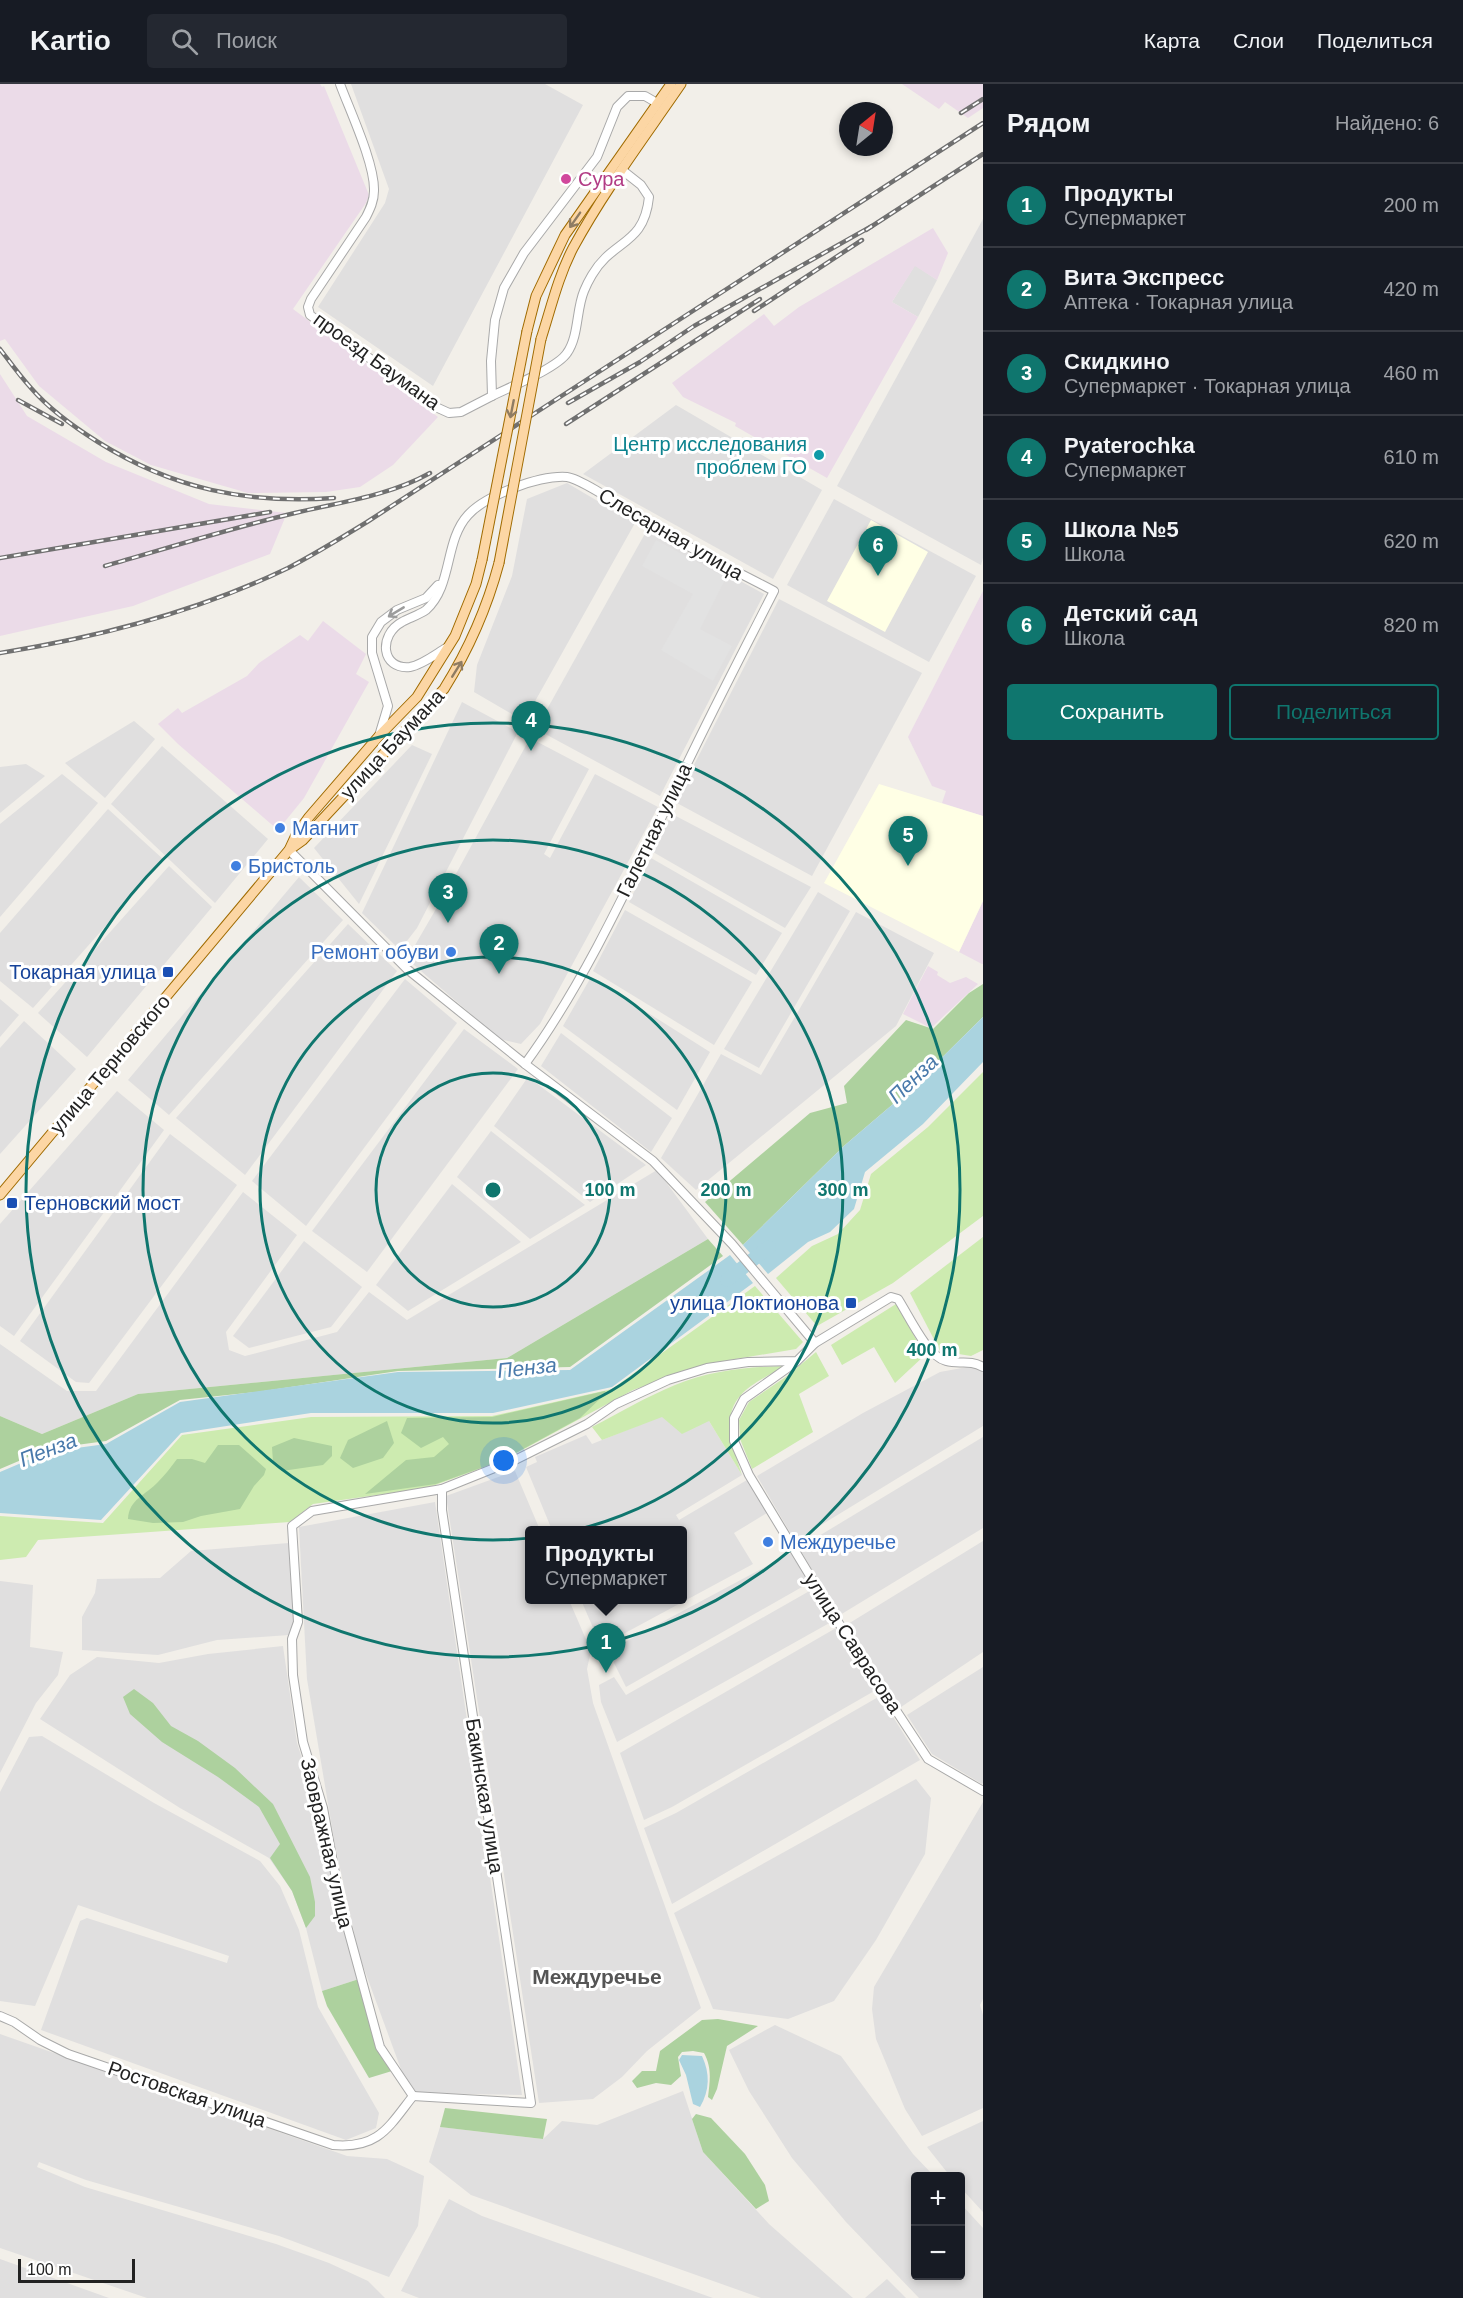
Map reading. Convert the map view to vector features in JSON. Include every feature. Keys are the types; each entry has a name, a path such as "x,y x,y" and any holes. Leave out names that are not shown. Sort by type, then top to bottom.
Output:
{"main road":[{"name":"улица Баумана","path":"290,850 296,835 309,817 379,736 417,697 450,646 476,584 482,560 527,331 536,296 565,235 671,84"},
{"name":"улица Баумана","path":"290,850 311,832 444,688 462,661 490,595 499,563 541,339 556,286 573,249 622,170 681,84"},
{"name":"улица Терновского","path":"0,1195 290,850"}],"street":[{"name":"проезд Баумана","path":"340,84 369,164 374,189 372,204 366,218 311,299 308,307 310,315 423,399 449,413 461,412 492,396"},
{"path":"622,170 641,185 649,197 647,214 639,231 603,260 593,274 583,292 573,341 568,353 558,363 492,396 491,361 495,320 504,288 513,270 597,158 612,118 622,100 628,96 645,96 657,103"},
{"name":"Слесарная улица","path":"444,579 456,535 467,516 484,501 508,489 568,477 663,532 774,591"},
{"path":"444,579 434,599 425,610 391,630 385,643 385,652 396,666 414,666 450,646"},
{"path":"379,736 388,706 372,653 372,638 381,622 397,610 426,598 444,579"},
{"name":"Галетная улица","path":"525,1064 555,1024 572,994 646,852 699,739 774,591"},
{"path":"290,850 407,969 525,1064 653,1161 732,1244 815,1344"},
{"name":"улица Саврасова","path":"983,1367 975,1362 946,1361 932,1353 898,1299 891,1297 815,1344 797,1361 744,1399 734,1418 734,1441 749,1475 832,1612 928,1759 983,1791"},
{"path":"442,1489 517,1459 587,1424 616,1404 668,1380 707,1368 748,1362 797,1361"},
{"name":"Заовражная улица","path":"413,2096 380,2047 340,1900 323,1808 303,1742 293,1675 292,1639 298,1622 292,1526 312,1511 442,1489"},
{"name":"Бакинская улица","path":"413,2096 531,2103 443,1521 442,1489"},
{"name":"Ростовская улица","path":"0,2016 14,2022 39,2040 68,2054 333,2145 350,2146 380,2136 413,2096"}],"shaded area":[{"path":"0,84 320,84 324,86 369,195 366,203 293,309 438,417 393,465 360,487 326,492 248,493 151,465 105,441 39,386 5,339 0,341"},
{"path":"351,84 545,84 583,105 433,386 318,307 385,203 389,189"},
{"path":"902,84 983,84 983,108 968,118 945,102 939,109"},
{"path":"983,219 983,558 981,565 837,486"},
{"path":"933,228 948,253 937,280 915,266 892,302 918,317 827,478 735,426 736,423 683,397 672,383 764,314 774,326 799,307"},
{"path":"915,265 937,280 918,317 892,302"},
{"path":"0,374 27,416 106,462 209,504 287,513 270,554 133,606 0,636"},
{"path":"676,405 822,490 773,579 583,474"},
{"path":"567,483 635,523 524,721 474,692 477,665 512,576 527,499"},
{"path":"834,499 976,576 929,662 787,585"},
{"path":"871,520 928,552 885,632 827,601"},
{"path":"647,530 764,594 660,796 536,729"},
{"path":"656,540 726,578 700,629 732,646 713,681 661,650 693,594 642,566"},
{"path":"983,591 983,816 942,803 946,791 932,786 908,737"},
{"path":"779,599 922,673 812,876 675,802"},
{"path":"323,621 366,654 356,674 369,682 304,798 278,830 158,724 178,708 182,713 247,676 259,663 300,635 308,641"},
{"path":"462,702 518,732 417,928 400,950 362,913"},
{"path":"134,721 155,739 105,798 65,763"},
{"path":"530,738 589,769 544,854 550,858 595,774 658,807 540,1024 521,1044 500,1039 407,959"},
{"path":"412,745 432,754 359,904 314,848"},
{"path":"162,746 268,839 215,903 111,804"},
{"path":"26,764 45,776 0,813 0,767"},
{"path":"62,774 98,803 0,917 0,824"},
{"path":"879,784 983,816 983,901 959,952 824,883"},
{"path":"108,809 164,860 33,1008 0,981 0,933"},
{"path":"672,814 811,887 785,928 653,852"},
{"path":"651,858 782,933 756,975 629,902"},
{"path":"169,866 212,907 87,1057 38,1013"},
{"path":"299,877 343,920 169,1115 128,1080"},
{"path":"818,892 850,911 759,1068 724,1049"},
{"path":"983,901 983,964 982,964 959,952"},
{"path":"625,910 752,982 714,1045 593,971"},
{"path":"856,912 934,953 896,1026 696,1190 661,1158 721,1054 761,1075"},
{"path":"348,924 397,971 245,1175 176,1118"},
{"path":"928,966 950,983 966,977 978,984 931,1028 903,1014"},
{"path":"591,977 710,1052 677,1110 563,1026"},
{"path":"405,979 457,1023 306,1226 252,1181"},
{"path":"0,999 19,1015 0,1037"},
{"path":"24,1021 76,1069 0,1154 0,1048"},
{"path":"464,1029 518,1069 367,1272 312,1231"},
{"path":"561,1033 672,1118 651,1152 541,1066"},
{"path":"528,1077 646,1165 590,1202 494,1126"},
{"path":"117,1091 164,1130 14,1336 0,1326 0,1224"},
{"path":"491,1131 585,1205 530,1239 457,1177"},
{"path":"170,1134 237,1185 89,1383 76,1382 20,1341"},
{"path":"657,1170 708,1239 507,1358 138,1394 42,1434 0,1416 0,1344 67,1391 96,1391 243,1192 297,1235 226,1332 229,1350 245,1356 337,1332 369,1292 407,1320"},
{"path":"452,1184 521,1242 408,1311 376,1285"},
{"path":"304,1241 362,1287 331,1327 249,1348 233,1336"},
{"path":"973,1366 983,1370 983,1426 795,1541 757,1476 863,1413 940,1372"},
{"path":"662,1416 709,1421 742,1475 676,1515 679,1520 747,1480 767,1513 734,1533 753,1564 687,1600 687,1526 550,1526 526,1467 537,1462 535,1457 586,1435 592,1444"},
{"path":"983,1437 983,1528 840,1615 799,1548"},
{"path":"515,1471 538,1526 525,1526 525,1604 571,1604 591,1651 587,1669 593,1703 701,2008 647,2051 622,2077 593,2099 539,2103 446,1496"},
{"path":"435,1502 522,2095 417,2093 402,2072 359,1955 335,1845 307,1679 299,1527"},
{"path":"983,1541 983,1652 901,1707 848,1624"},
{"path":"289,1543 295,1623 289,1635 217,1640 158,1655 82,1650 82,1617 95,1593 97,1579 160,1578 191,1551"},
{"path":"791,1553 809,1583 626,1687 608,1651"},
{"path":"0,1581 33,1585 30,1647 63,1652 58,1675 36,1703 0,1773"},
{"path":"813,1589 833,1621 617,1742 601,1702 599,1685 614,1677 626,1695"},
{"path":"583,1604 679,1604 601,1646"},
{"path":"836,1628 876,1690 672,1807 644,1820 620,1753"},
{"path":"283,1646 297,1743 318,1807 341,1919 359,1979 322,1991 306,1928 292,1891 269,1858 180,1808 40,1719 70,1675 97,1657 159,1663 208,1654"},
{"path":"983,1667 982,1784 932,1754 907,1715"},
{"path":"880,1696 920,1760 672,1904 644,1828 676,1813"},
{"path":"42,1736 154,1803 260,1861 280,1886 299,1930 318,2007 379,2113 376,2128 346,2140 41,2030 80,1921 87,1918 227,1963 229,1956 78,1905 35,2006 0,2001 0,1792 29,1737"},
{"path":"916,1779 931,1798 925,1854 876,1940 834,2001 788,2019 713,2009 674,1913"},
{"path":"983,1802 983,1999 980,2005 983,2015 983,2108 922,2136 905,2109 876,2039 872,2009 874,1987"},
{"path":"775,2025 841,2056 913,2154 930,2172 911,2172 911,2280 965,2280 965,2208 983,2228 983,2298 919,2298 846,2222 792,2158 749,2091 729,2050"},
{"path":"0,2034 347,2156 387,2159 424,2176 418,2226 389,2277 279,2236 86,2180 39,2162 37,2167 85,2187 276,2244 329,2263 368,2281 385,2298 147,2298 0,2248"},
{"path":"683,2091 703,2152 769,2224 853,2298 761,2298 471,2195 429,2162 440,2127 543,2139 562,2121 597,2125"},
{"path":"983,2121 983,2212 965,2192 965,2172 947,2172 927,2147"},
{"path":"449,2199 482,2216 713,2298 419,2298 401,2291"},
{"path":"0,2259 109,2298 0,2298"},
{"path":"887,2279 906,2298 865,2298"}],"green space":[{"path":"983,984 983,1017 906,1093 845,1145 743,1245 705,1202 810,1113 847,1103 844,1086 906,1020 933,1029 969,993"},
{"path":"983,1072 983,1216 893,1283 817,1326 776,1278 812,1246 838,1234 860,1210 871,1174 928,1127"},
{"path":"983,1237 983,1350 971,1356 940,1351 910,1293"},
{"path":"708,1239 723,1256 570,1367 398,1371 257,1392 180,1400 106,1441 47,1449 0,1469 0,1416 42,1434 138,1394 507,1358"},
{"path":"755,1286 803,1342 796,1349 706,1364 633,1390 504,1460 427,1488 313,1504 290,1522 38,1540 26,1557 0,1560 0,1516 103,1523 182,1435 311,1417 492,1416 612,1389"},
{"path":"896,1304 925,1355 895,1383 874,1347 842,1365 831,1345"},
{"path":"816,1352 829,1376 799,1394 813,1432 752,1469 740,1439 739,1420 749,1402 787,1376"},
{"path":"784,1366 750,1387 741,1395 731,1413 731,1434 742,1475 709,1421 682,1434 662,1417 602,1440 592,1427 688,1380 728,1371"},
{"path":"605,1391 606,1393 580,1418 503,1460 436,1484 365,1494 406,1460 434,1457 449,1444 443,1437 421,1448 401,1433 407,1418 492,1417"},
{"path":"387,1421 394,1443 383,1458 353,1468 340,1458 348,1440"},
{"path":"294,1438 332,1446 332,1456 323,1465 282,1471 273,1462 272,1447"},
{"path":"218,1445 239,1445 266,1469 240,1509 201,1516 183,1522 153,1523 128,1519 135,1502 166,1474 177,1459 192,1459 205,1463"},
{"path":"134,1689 153,1703 171,1726 198,1741 235,1768 273,1804 310,1877 315,1916 306,1928 292,1891 270,1858 280,1844 259,1807 218,1777 162,1742 130,1714 123,1697"},
{"path":"359,1979 392,2071 369,2078 327,2006 322,1991"},
{"path":"718,2019 758,2026 727,2046 717,2089 712,2100 708,2097 710,2074 707,2059 704,2053 693,2051 682,2052 678,2057 681,2076 671,2085 656,2083 637,2088 632,2081 642,2071 656,2071 660,2051 702,2020"},
{"path":"445,2108 547,2119 543,2139 440,2127"},
{"path":"696,2114 711,2118 745,2154 765,2185 769,2201 756,2209 703,2152 692,2119"}],"water":[{"path":"983,1017 983,1062 923,1124 865,1172 854,1209 830,1232 808,1242 768,1274 743,1245 845,1145 906,1093"},
{"path":"730,1255 753,1283 612,1387 493,1413 311,1413 181,1433 101,1520 0,1513 0,1472 47,1452 106,1444 180,1402 398,1372 570,1370"},
{"path":"682,2055 702,2056 705,2062 708,2075 707,2088 700,2107 693,2104 686,2075 679,2060"}],"waterway":[{"name":"Пенза","path":"727,1280 769,1247"}],"railway":[{"path":"961,113 983,99"},
{"path":"0,653 111,631 147,621 219,598 298,563 367,522 983,123"},
{"path":"866,230 983,154"},
{"path":"568,403 640,362 694,326 872,226"},
{"path":"754,311 862,240"},
{"path":"566,424 760,299"},
{"path":"0,349 31,388 63,418 98,442 154,471 182,482 240,495 302,499 334,498"},
{"path":"18,400 62,424"},
{"path":"105,566 247,525 381,493 430,473"},
{"path":"0,558 270,512"}],"place":[{"name":"Сура","path":"566,179"},
{"name":"Центр исследования проблем ГО","path":"819,455"},
{"name":"Детский сад","path":"878,576"},
{"name":"Pyaterochka","path":"531,751"},
{"name":"Магнит","path":"280,828"},
{"name":"Бристоль","path":"236,866"},
{"name":"Школа №5","path":"908,866"},
{"name":"Скидкино","path":"448,923"},
{"name":"Ремонт обуви","path":"451,952"},
{"name":"Токарная улица","path":"168,972"},
{"name":"Вита Экспресс","path":"499,974"},
{"name":"Терновский мост","path":"12,1203"},
{"name":"улица Локтионова","path":"851,1303"},
{"name":"Междуречье","path":"768,1542"},
{"name":"Продукты","path":"606,1673"}],"district":[{"name":"Междуречье","path":"597,1977"}]}
